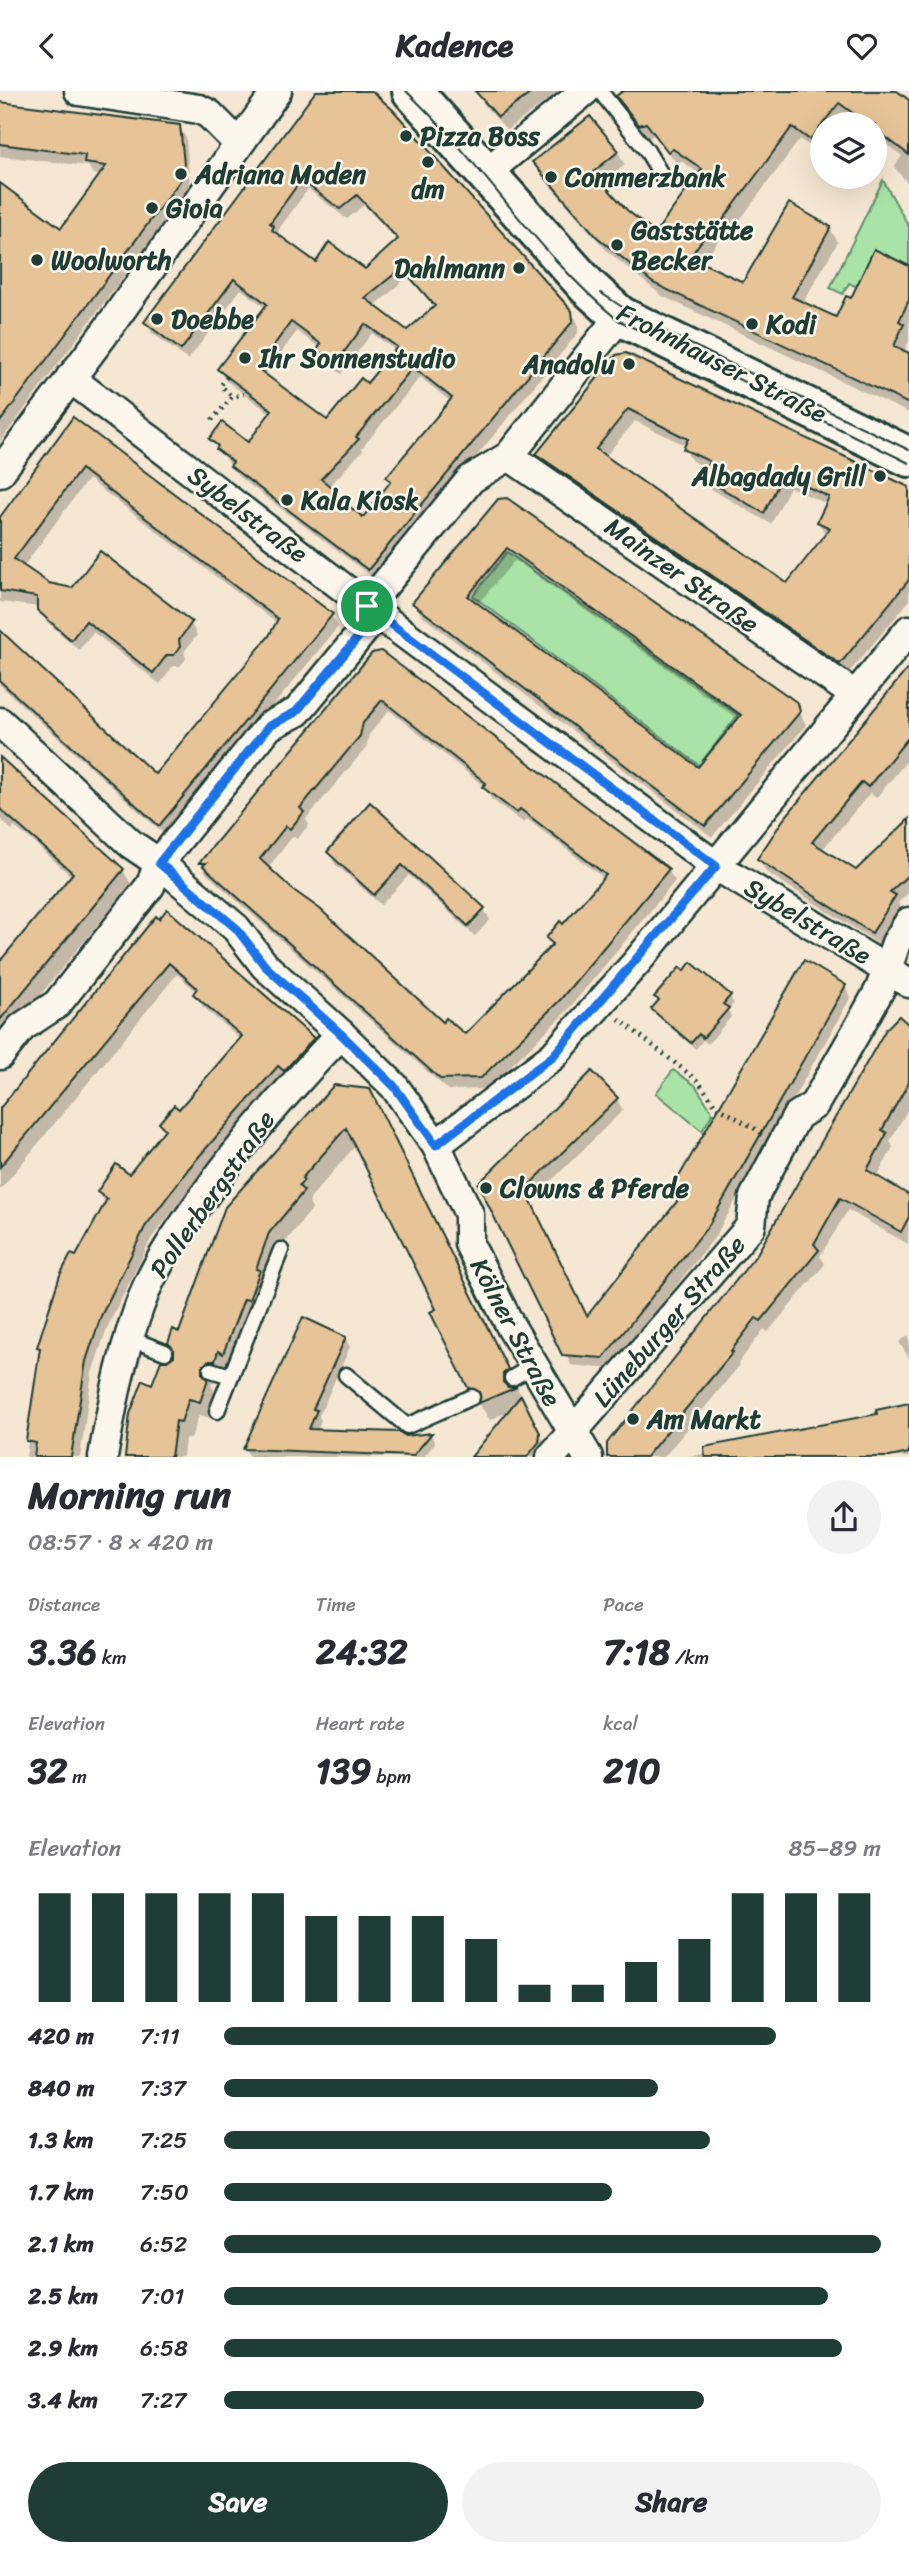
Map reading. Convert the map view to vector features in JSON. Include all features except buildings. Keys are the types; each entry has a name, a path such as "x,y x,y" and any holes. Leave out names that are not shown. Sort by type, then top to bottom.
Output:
{"main road":[{"name":"Frohnhauser Straße","path":"412,91 588,287 620,316 909,457"}],"street":[{"path":"79,91 199,105 238,143"},
{"path":"0,472 71,379 277,91"},
{"path":"487,172 585,91"},
{"path":"238,143 243,116"},
{"path":"0,1055 22,1027 57,1004 150,886 159,863 269,726 296,712 365,629 367,606 471,479 509,456 620,316"},
{"name":"Sybelstraße","path":"71,379 367,606 716,866 898,976"},
{"name":"Mainzer Straße","path":"509,456 855,695"},
{"path":"436,1145 553,1056 716,866 909,630"},
{"name":"Kölner Straße","path":"0,722 131,844 159,863 236,928 265,966 394,1086 436,1145 469,1214 469,1244 522,1372 580,1446"},
{"name":"Lüneburger Straße","path":"551,1457 580,1446 751,1226 754,1197 797,1117 814,1105 880,989 898,976 896,943 909,922"},
{"name":"Pollerbergstraße","path":"103,1457 128,1338 148,1285 190,1216 271,1109 341,1034"}],"lane":[{"path":"600,91 665,181"},
{"path":"217,1411 281,1250"},
{"path":"128,1338 165,1352"},
{"path":"211,1370 231,1376"},
{"path":"346,1375 407,1426 472,1397"}],"path":[{"path":"227,377 221,385 232,397"},
{"path":"212,420 232,397 244,394"},
{"path":"600,1003 698,1081 716,1106 783,1143"}],"green space":[{"path":"887,187 909,227 909,266 874,249 857,287 849,283 843,294 830,288 879,189"},
{"path":"507,552 738,715 699,765 473,596"},
{"path":"673,1070 695,1085 713,1113 702,1131 656,1093"}],"tram line":[{"path":"406,91 460,147 561,266 618,320 909,463"},
{"path":"601,293 645,322 909,450"}],"place":[{"name":"Pizza Boss","path":"406,136"},
{"name":"dm","path":"428,162"},
{"name":"Adriana Moden","path":"181,174"},
{"name":"Commerzbank","path":"551,177"},
{"name":"Gioia","path":"152,208"},
{"name":"Gaststätte Becker","path":"617,245"},
{"name":"Woolworth","path":"37,260"},
{"name":"Dahlmann","path":"519,268"},
{"name":"Doebbe","path":"157,319"},
{"name":"Kodi","path":"752,324"},
{"name":"Ihr Sonnenstudio","path":"245,358"},
{"name":"Anadolu","path":"629,364"},
{"name":"Albagdady Grill","path":"880,476"},
{"name":"Kala Kiosk","path":"287,500"},
{"name":"Clowns & Pferde","path":"486,1188"},
{"name":"Am Markt","path":"633,1419"}],"route":[{"path":"367,606 716,866 636,963 553,1056 436,1145 394,1086 265,966 236,928 159,863 269,726 296,712 365,629 367,606"}]}
